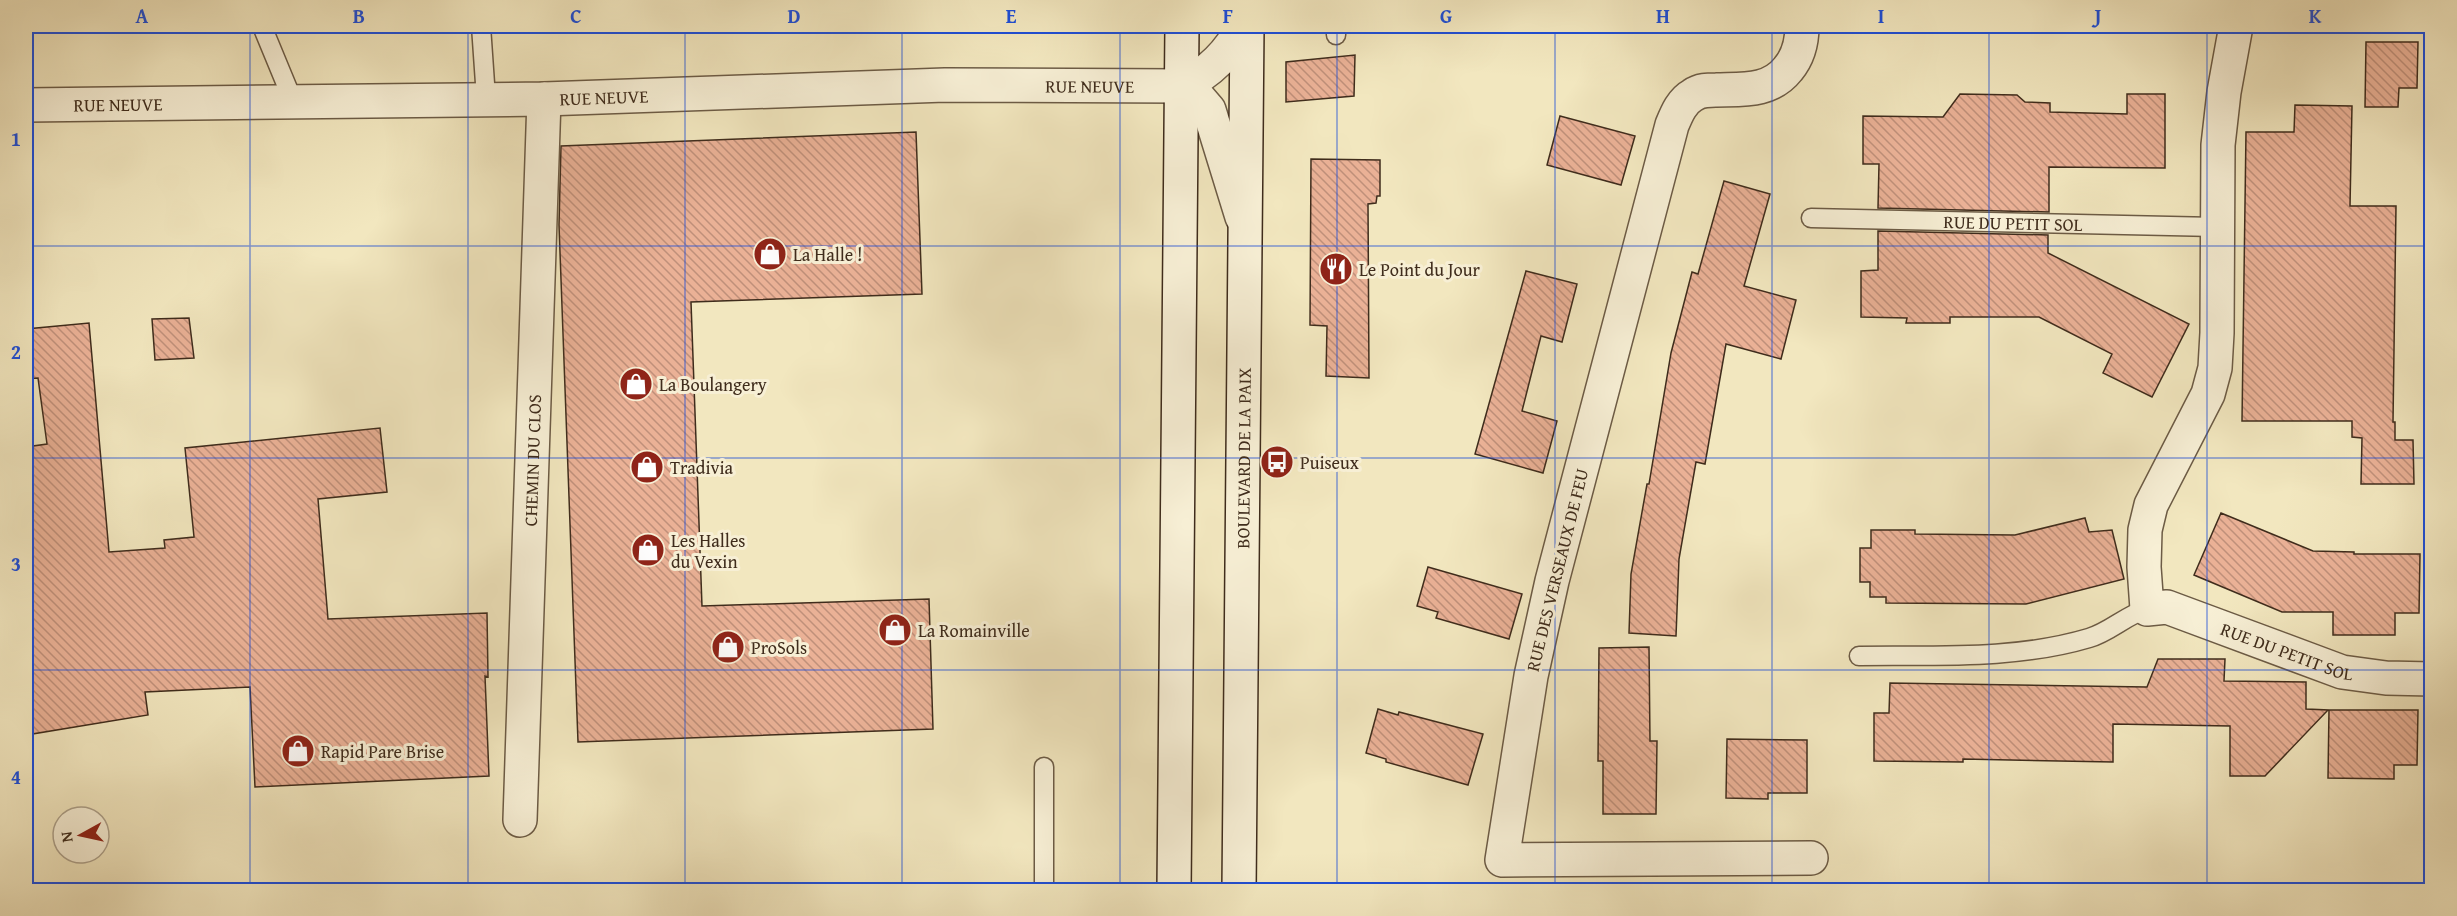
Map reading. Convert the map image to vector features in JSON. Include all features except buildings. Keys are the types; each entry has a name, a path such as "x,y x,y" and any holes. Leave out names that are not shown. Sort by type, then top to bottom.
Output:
{"street":[{"path":"1174,891 1182,26"},
{"path":"1182,86 1211,68 1225,54 1245,26"},
{"name":"BOULEVARD DE LA PAIX","path":"1239,891 1246,229 1245,26"},
{"name":"RUE DES VERSEAUX DE FEU","path":"1802,26 1802,41 1790,67 1772,84 1754,89 1704,90 1693,94 1682,104 1672,125 1552,581 1531,676 1502,860 1811,858"},
{"path":"2147,609 2145,539 2151,505 2208,394 2215,368 2218,286 2216,226 2218,145 2224,92 2236,26"},
{"name":"RUE NEUVE","path":"26,105 544,99 945,85 1182,86"},
{"path":"1182,86 1191,89 1209,110 1246,229"},
{"name":"CHEMIN DU CLOS","path":"520,820 544,99"},
{"name":"RUE DU PETIT SOL","path":"2147,609 2167,607 2342,672 2386,678 2432,679"}],"lane":[{"path":"261,26 293,102"},
{"path":"481,26 486,98"},
{"name":"RUE DU PETIT SOL","path":"1811,218 2216,226"},
{"name":"RUE DU PETIT SOL","path":"1859,656 1971,655 2058,646 2098,635 2134,613 2147,609"},
{"path":"1044,767 1044,891"}],"place":[{"name":"La Halle !","path":"770,254"},
{"name":"Le Point du Jour","path":"1336,269"},
{"name":"La Boulangery","path":"636,384"},
{"name":"Puiseux","path":"1277,462"},
{"name":"Tradivia","path":"647,467"},
{"name":"Les Halles du Vexin","path":"648,550"},
{"name":"La Romainville","path":"895,630"},
{"name":"ProSols","path":"728,647"},
{"name":"Rapid Pare Brise","path":"298,751"}]}
